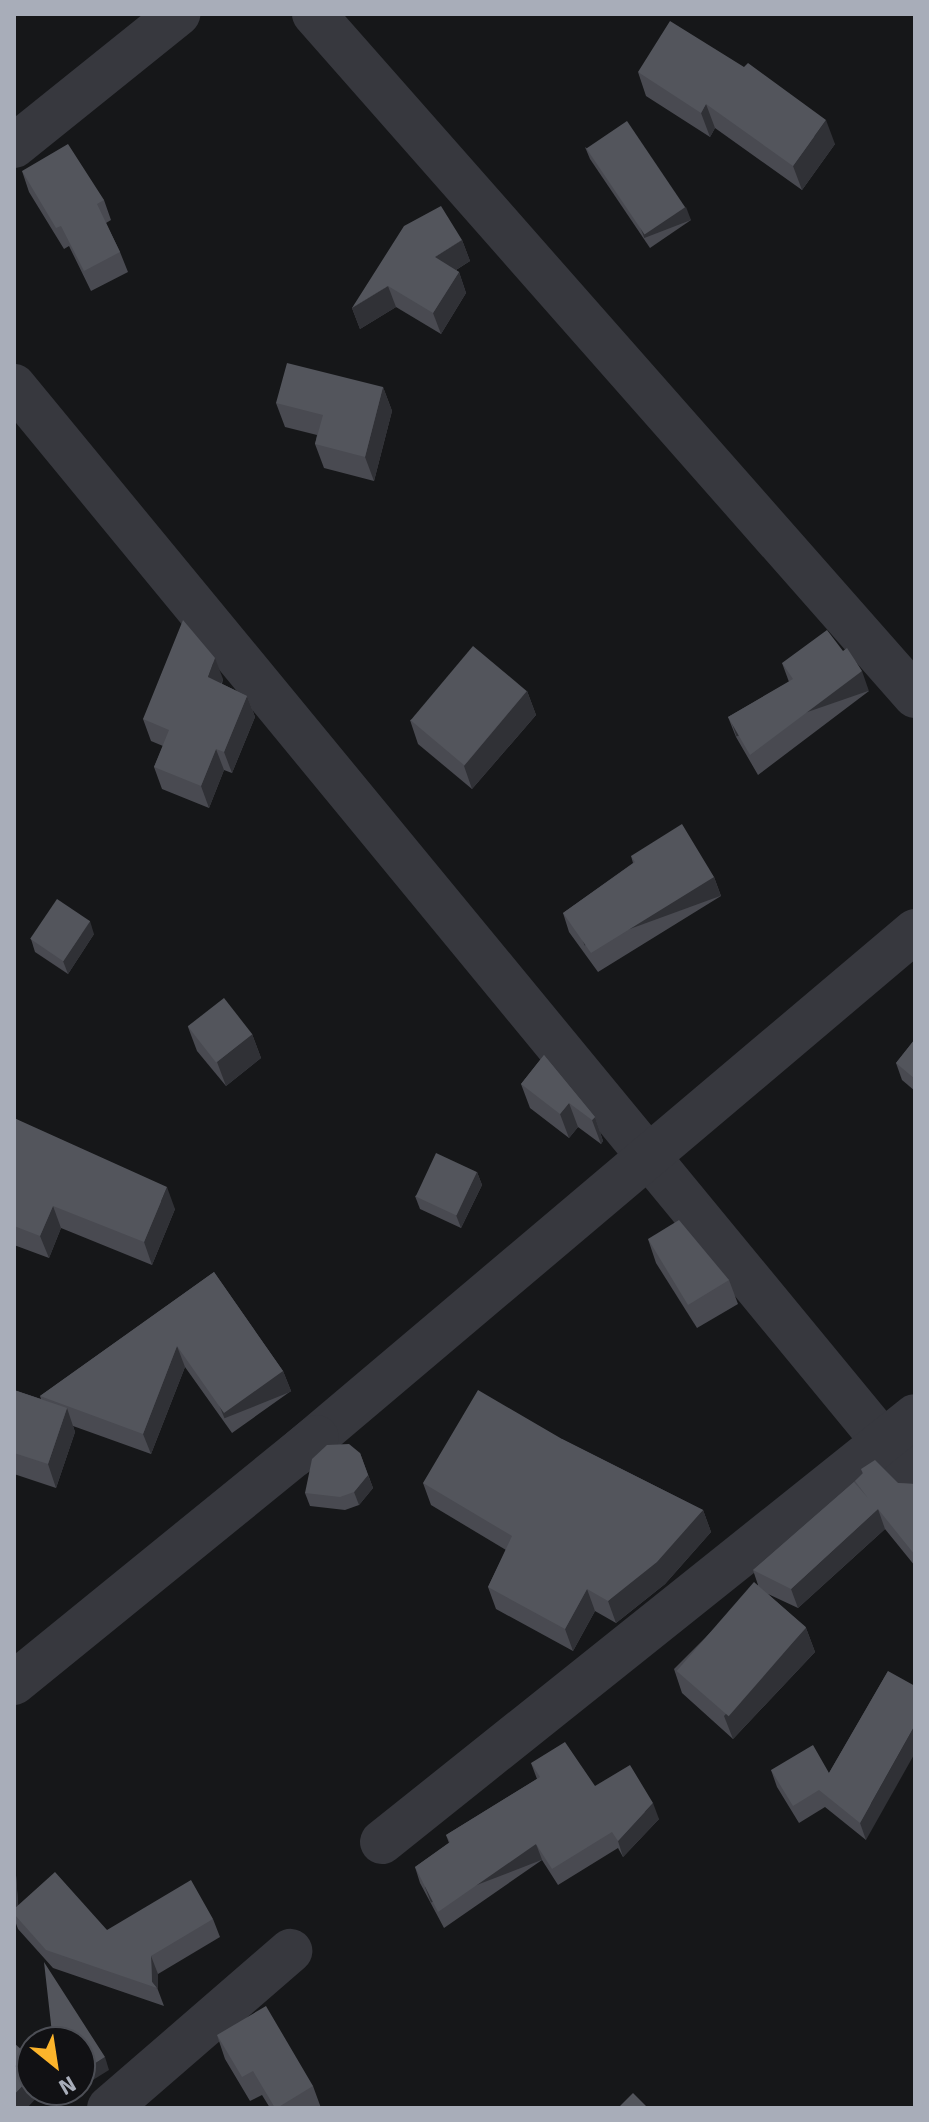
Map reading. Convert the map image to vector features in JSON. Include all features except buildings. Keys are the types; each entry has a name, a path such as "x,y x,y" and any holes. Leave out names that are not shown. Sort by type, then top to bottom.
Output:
{"street":[{"path":"14,146 178,14"},
{"path":"314,14 915,696"},
{"path":"14,386 915,1480"},
{"path":"295,1455 915,931"},
{"path":"14,1683 359,1403"},
{"path":"382,1842 915,1416"},
{"path":"109,2108 290,1951"}]}
